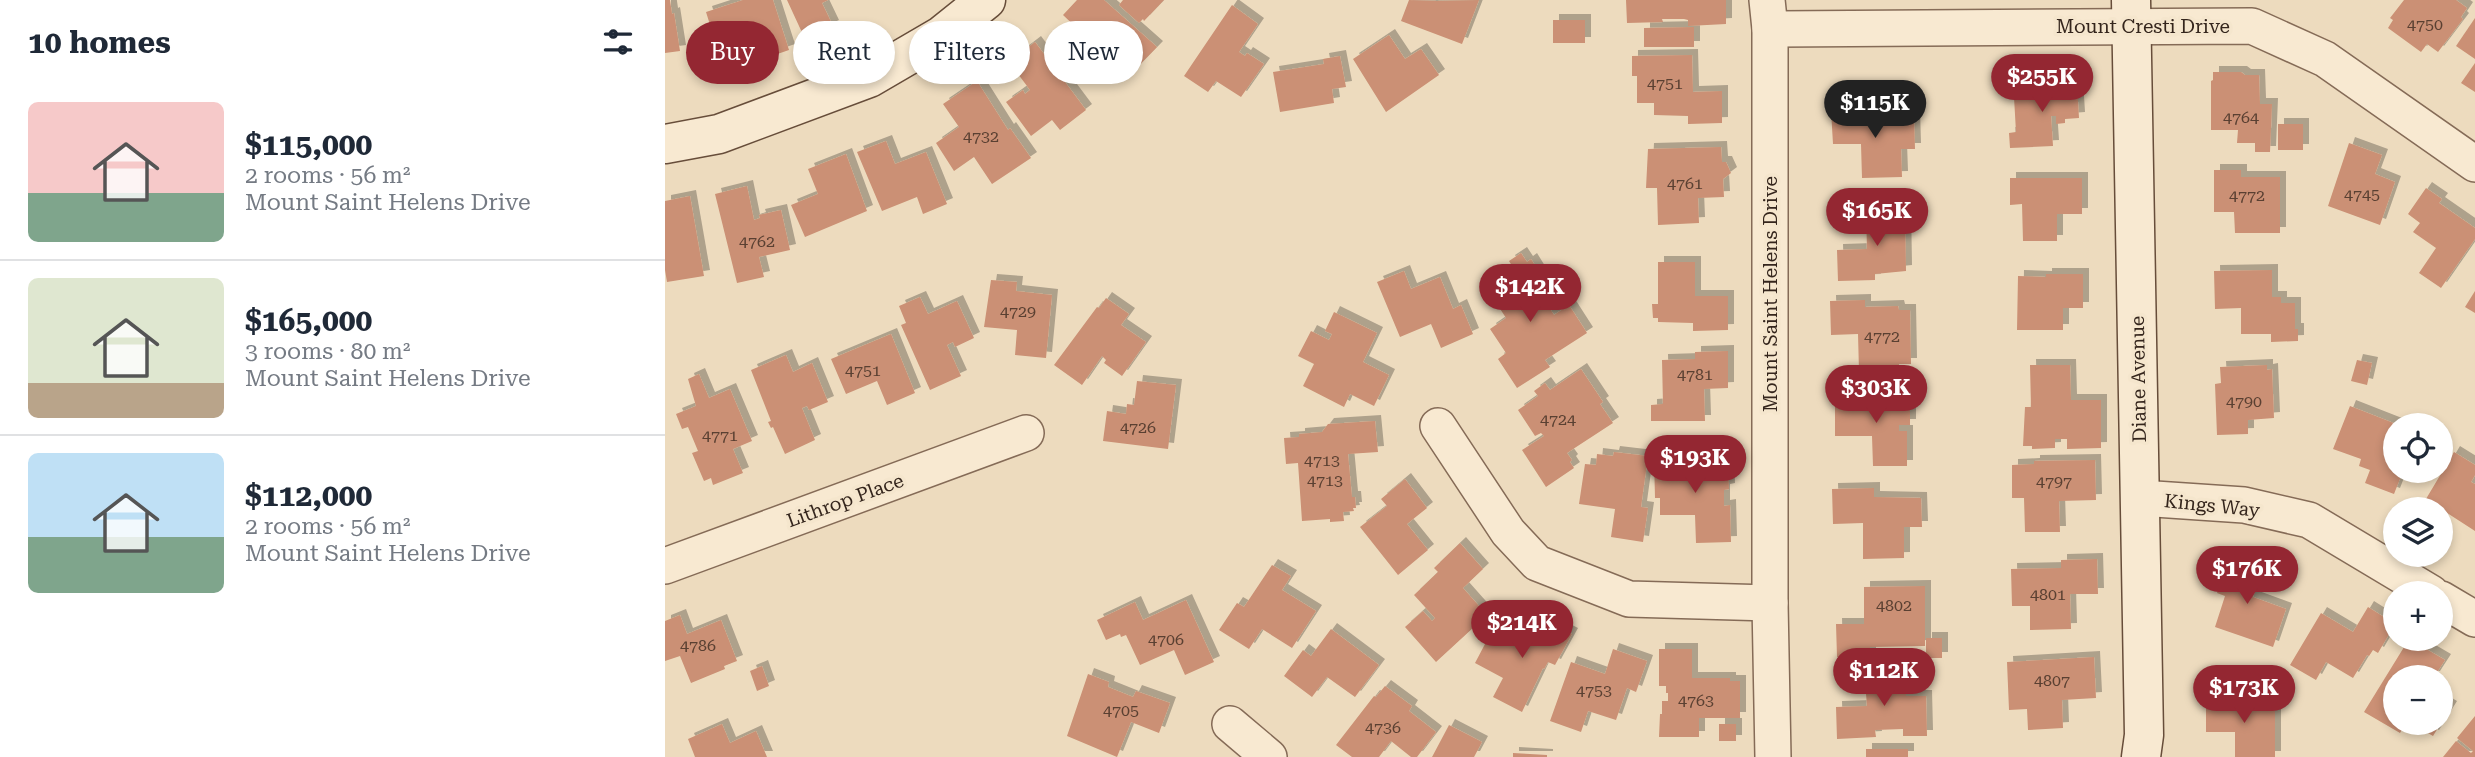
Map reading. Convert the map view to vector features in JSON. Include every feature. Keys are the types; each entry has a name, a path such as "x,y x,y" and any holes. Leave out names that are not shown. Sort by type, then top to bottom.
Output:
{"street":[{"path":"665,144 719,134 869,78 941,36 986,0"},
{"name":"Mount Cresti Drive","path":"1768,14 2131,13 2252,26 2325,59 2475,164"},
{"name":"Diane Avenue","path":"2131,13 2144,735 2141,757"},
{"name":"Mount Saint Helens Drive","path":"1768,14 1773,757"},
{"path":"1438,426 1508,532 1537,563 1629,599 1770,603"},
{"name":"Lithrop Place","path":"665,566 1026,433"},
{"name":"Kings Way","path":"2140,498 2244,505 2309,520 2411,581"},
{"path":"2453,606 2475,619"},
{"path":"1230,724 1269,757"}],"building":[{"path":"665,0 670,0 672,14 674,13 680,51 665,53"},
{"path":"743,0 773,0 789,50 779,53 779,21 709,21 706,12"},
{"path":"787,0 828,0 822,3 831,21 797,21"},
{"path":"1077,0 1104,0 1128,21 1069,21 1063,15"},
{"path":"1123,0 1164,0 1144,21 1137,21 1119,5"},
{"path":"1409,0 1479,0 1462,44 1401,21"},
{"path":"1626,0 1726,0 1726,24 1688,26 1688,20 1684,19 1627,23"},
{"path":"2404,0 2456,0 2467,8 2461,17 2463,19 2438,52 2427,44 2421,52 2388,28 2393,20 2390,18"},
{"path":"1232,5 1258,24 1239,52 1245,56 1247,53 1264,64 1241,97 1216,81 1208,92 1184,76"},
{"path":"2475,18 2475,59 2456,46"},
{"path":"1553,20 1585,20 1585,43 1553,43"},
{"path":"1694,27 1694,47 1644,47 1644,28"},
{"path":"1143,35 1157,47 1143,61"},
{"path":"1389,35 1405,59 1421,49 1439,75 1386,112 1353,59"},
{"path":"1035,42 1044,54 1044,84 1066,84 1086,110 1060,130 1052,120 1031,136 1006,102 1023,90 1025,94 1030,90 1026,84 1030,84 1030,46"},
{"path":"1692,55 1693,92 1722,91 1722,123 1688,124 1688,116 1654,115 1654,103 1637,103 1637,76 1632,76 1632,56"},
{"path":"1340,56 1346,87 1332,89 1334,103 1280,112 1273,72 1324,64 1323,59"},
{"path":"2475,63 2475,92 2461,83"},
{"path":"2213,72 2259,75 2260,104 2272,104 2270,152 2255,152 2255,143 2237,143 2238,130 2211,130"},
{"path":"973,84 979,84 1008,130 1010,128 1031,158 992,184 974,157 954,171 936,143 959,127 943,104"},
{"path":"2077,85 2079,118 2065,119 2065,123 2056,124 2056,116 2051,116 2053,146 2010,148 2009,133 2016,132 2014,97 2017,97 2017,88"},
{"path":"1868,109 1868,115 1876,117 1914,115 1915,149 1901,149 1902,177 1862,178 1861,144 1833,144 1831,110"},
{"path":"2278,124 2303,124 2303,150 2278,150"},
{"path":"886,141 895,164 926,152 947,204 923,214 917,197 882,211 857,152"},
{"path":"2349,143 2382,155 2375,174 2395,182 2380,225 2328,206"},
{"path":"1721,147 1722,162 1726,162 1731,173 1723,179 1724,197 1698,198 1699,223 1658,225 1657,188 1646,188 1648,149"},
{"path":"846,154 867,211 805,237 791,205 818,194 808,169"},
{"path":"2214,170 2241,170 2241,177 2280,177 2280,233 2235,233 2234,212 2214,212"},
{"path":"2010,178 2082,178 2082,214 2057,214 2057,241 2023,241 2022,204 2010,205"},
{"path":"747,186 754,220 760,218 759,215 781,210 790,250 759,257 764,277 737,283 715,194"},
{"path":"2426,188 2442,199 2439,203 2475,228 2475,239 2441,288 2419,273 2436,248 2413,232 2420,223 2408,214"},
{"path":"690,196 704,276 667,282 665,201"},
{"path":"1905,210 1906,271 1875,274 1875,280 1838,281 1837,250 1867,249 1866,211"},
{"path":"1521,253 1527,262 1531,259 1544,280 1535,286 1554,315 1569,305 1587,333 1545,360 1550,367 1517,388 1498,359 1506,353 1490,329 1506,318 1495,301 1502,277 1514,269 1509,261"},
{"path":"1658,262 1695,262 1695,296 1728,296 1728,330 1693,331 1693,323 1658,322 1658,318 1653,318 1652,304 1658,304"},
{"path":"2272,270 2272,297 2281,297 2281,303 2295,303 2298,341 2271,342 2271,334 2241,334 2241,308 2215,309 2214,271"},
{"path":"1404,271 1411,289 1440,277 1453,309 1461,305 1473,334 1441,348 1431,324 1400,337 1377,282"},
{"path":"2046,274 2083,274 2083,308 2063,308 2063,330 2017,330 2018,276 2046,277"},
{"path":"991,280 1017,282 1016,291 1052,295 1046,358 1015,355 1017,330 984,327"},
{"path":"2475,291 2475,313 2465,307"},
{"path":"920,297 928,314 957,301 974,338 955,347 953,342 947,345 961,376 930,390 901,325 906,323 899,306"},
{"path":"1106,298 1129,314 1121,325 1146,342 1122,376 1104,363 1106,360 1102,356 1082,385 1054,365"},
{"path":"1865,300 1865,307 1898,306 1899,310 1910,310 1911,364 1899,364 1899,370 1859,371 1858,334 1831,335 1830,301"},
{"path":"1334,312 1377,333 1363,362 1389,375 1374,406 1350,394 1344,407 1303,386 1314,364 1298,356 1311,331 1329,340 1332,334 1325,331"},
{"path":"891,334 915,393 887,405 877,381 846,394 831,359"},
{"path":"1728,351 1728,388 1704,389 1705,421 1651,421 1651,405 1663,404 1662,360 1695,359 1695,352"},
{"path":"786,355 793,372 812,363 828,402 809,410 807,406 802,408 815,440 785,454 768,422 771,421 751,370"},
{"path":"2357,360 2372,363 2367,385 2351,381"},
{"path":"2030,365 2070,365 2071,400 2101,400 2101,448 2067,449 2067,439 2055,439 2055,448 2032,449 2032,446 2023,446 2025,407 2031,407"},
{"path":"2267,365 2267,370 2272,369 2274,418 2248,420 2248,434 2217,435 2215,384 2221,383 2220,367"},
{"path":"1581,369 1603,402 1600,404 1613,423 1567,453 1574,468 1546,487 1522,450 1544,436 1541,433 1535,436 1518,410 1538,396 1534,391 1545,383 1550,390"},
{"path":"699,374 709,398 730,389 752,441 733,449 743,473 713,485 711,478 704,481 692,453 698,451 688,427 682,429 676,414 696,406 688,379"},
{"path":"1137,381 1176,385 1168,449 1103,441 1107,411 1126,414 1127,404 1134,405"},
{"path":"1896,395 1896,402 1910,401 1910,425 1899,425 1899,431 1907,431 1907,466 1873,466 1872,436 1835,436 1835,396"},
{"path":"2350,406 2383,419 2383,483 2398,483 2394,494 2365,483 2370,470 2359,466 2361,459 2333,449"},
{"path":"1375,421 1378,452 1348,454 1352,497 1355,497 1354,511 1343,512 1344,521 1302,521 1298,463 1286,464 1284,438 1322,432 1328,424"},
{"path":"1614,452 1648,456 1641,507 1648,508 1643,542 1611,537 1615,509 1579,504 1585,464 1596,465 1597,454 1613,456"},
{"path":"2453,454 2475,465 2475,475 2471,482 2475,484 2475,531 2453,517 2453,497 2427,497 2436,483 2453,483"},
{"path":"1654,457 1704,458 1705,464 1728,463 1729,489 1724,490 1724,506 1730,505 1731,542 1696,543 1695,515 1660,515 1660,498 1655,498"},
{"path":"2095,460 2096,500 2059,501 2060,532 2025,532 2024,498 2012,498 2012,465 2034,464 2034,461"},
{"path":"1405,479 1427,508 1407,524 1428,550 1398,575 1360,527 1387,506 1381,499"},
{"path":"1874,488 1874,497 1921,498 1922,527 1904,527 1904,558 1863,559 1863,523 1833,524 1832,489"},
{"path":"1460,543 1483,569 1463,588 1487,615 1436,662 1405,627 1423,611 1432,621 1435,618 1414,595 1438,572 1434,568"},
{"path":"2097,559 2098,594 2070,594 2071,629 2030,630 2030,606 2012,606 2011,569 2061,568 2061,560"},
{"path":"2230,559 2262,570 2253,597 2286,609 2273,647 2215,627 2225,596 2217,593"},
{"path":"1272,565 1291,576 1282,590 1316,611 1292,648 1262,629 1249,649 1219,630 1237,603 1244,607"},
{"path":"1925,586 1925,646 1870,647 1870,656 1837,657 1836,624 1864,624 1864,587"},
{"path":"1186,600 1214,662 1185,675 1174,650 1140,665 1126,635 1121,637 1120,634 1106,640 1097,620 1135,602 1143,620"},
{"path":"2368,607 2383,616 2383,644 2378,653 2373,650 2367,655 2353,678 2326,662 2316,680 2290,665 2321,613 2353,632"},
{"path":"680,615 687,634 721,620 737,661 691,683 680,656 665,661 665,621"},
{"path":"1541,618 1572,634 1555,665 1548,662 1543,668 1522,712 1493,697 1503,678 1475,663 1494,627 1526,644"},
{"path":"1331,629 1379,665 1355,697 1327,677 1312,697 1284,676 1303,650 1311,656"},
{"path":"1926,638 1942,638 1942,658 1926,658"},
{"path":"1613,649 1647,661 1636,692 1627,688 1616,720 1588,711 1581,732 1550,721 1571,662 1605,674"},
{"path":"1659,649 1692,649 1692,678 1730,678 1730,681 1740,681 1740,718 1699,718 1699,737 1659,737 1662,701 1668,701 1668,693 1666,686 1659,686"},
{"path":"2402,651 2430,651 2445,660 2442,665 2393,665"},
{"path":"2094,657 2096,698 2062,700 2063,728 2028,730 2027,709 2009,710 2007,662"},
{"path":"762,666 769,686 757,691 750,671"},
{"path":"1905,668 1906,696 1926,696 1927,736 1903,736 1903,729 1875,730 1876,737 1837,739 1836,707 1867,706 1864,669"},
{"path":"1088,674 1109,682 1108,687 1133,697 1136,691 1170,703 1159,733 1131,722 1117,757 1067,736"},
{"path":"2383,681 2383,723 2364,712"},
{"path":"1385,686 1412,706 1409,711 1436,732 1417,757 1411,757 1391,741 1379,757 1352,757 1336,745"},
{"path":"2243,697 2243,705 2275,705 2275,757 2235,757 2235,732 2206,732 2206,698"},
{"path":"2475,716 2475,757 2443,757 2456,741 2471,753 2473,751 2457,738"},
{"path":"722,724 730,743 756,731 767,757 695,757 688,739"},
{"path":"1719,724 1736,724 1736,741 1719,741"},
{"path":"1449,725 1482,742 1474,757 1432,757"},
{"path":"1866,749 1908,749 1908,757 1866,757"},
{"path":"1513,753 1547,755 1547,757 1513,757"}]}
